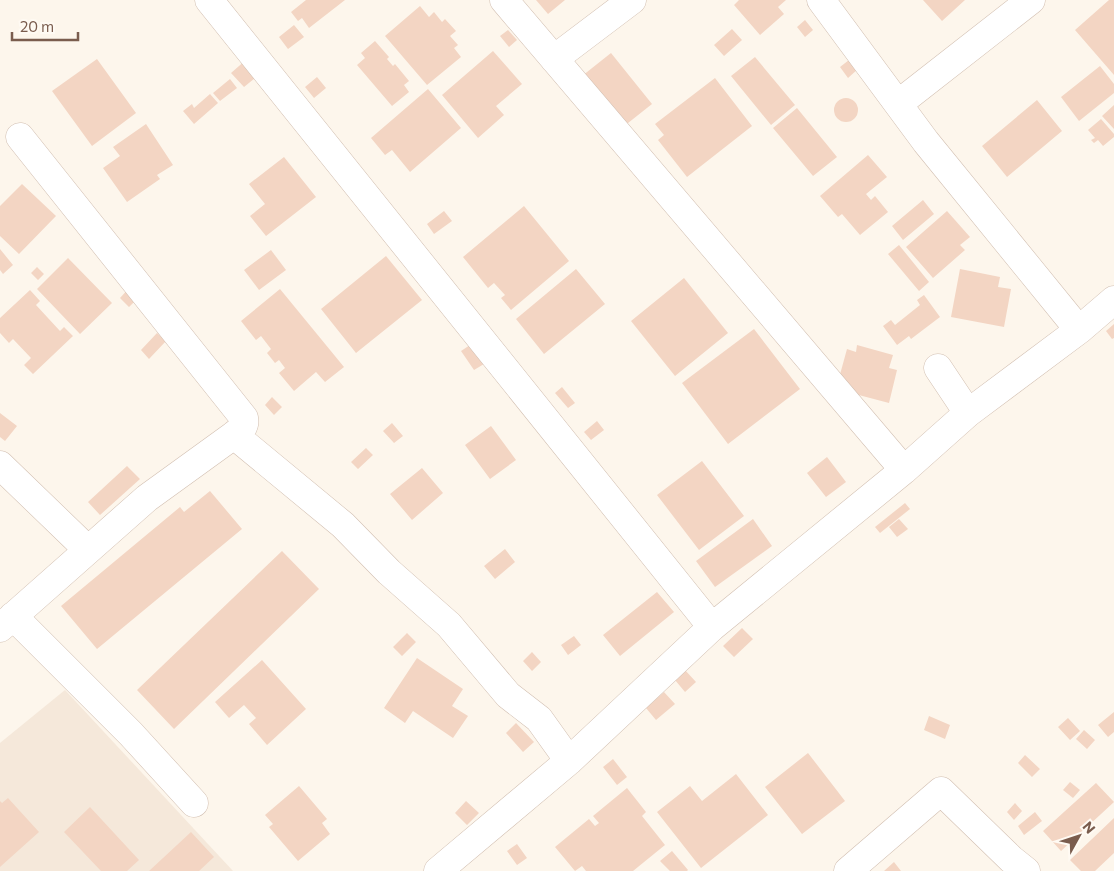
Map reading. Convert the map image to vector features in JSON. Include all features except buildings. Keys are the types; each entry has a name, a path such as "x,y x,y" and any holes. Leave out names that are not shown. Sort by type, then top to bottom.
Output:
{"street":[{"path":"209,0 712,627"},
{"path":"504,0 904,470"},
{"path":"554,59 632,0"},
{"path":"821,0 898,104 1079,330"},
{"path":"898,104 1031,0"},
{"path":"20,137 244,418 244,426 234,435 147,498 7,622 132,734 194,803"},
{"path":"438,871 569,761 712,627 904,470 968,412 1079,330 1114,300"},
{"path":"938,368 968,412"},
{"path":"234,435 343,525 389,572 449,624 508,695 538,719 569,761"},
{"path":"0,465 88,550"},
{"path":"848,871 941,791 1011,859 1026,871"}],"shaded area":[{"path":"65,690 233,871 0,871 0,743"}]}
